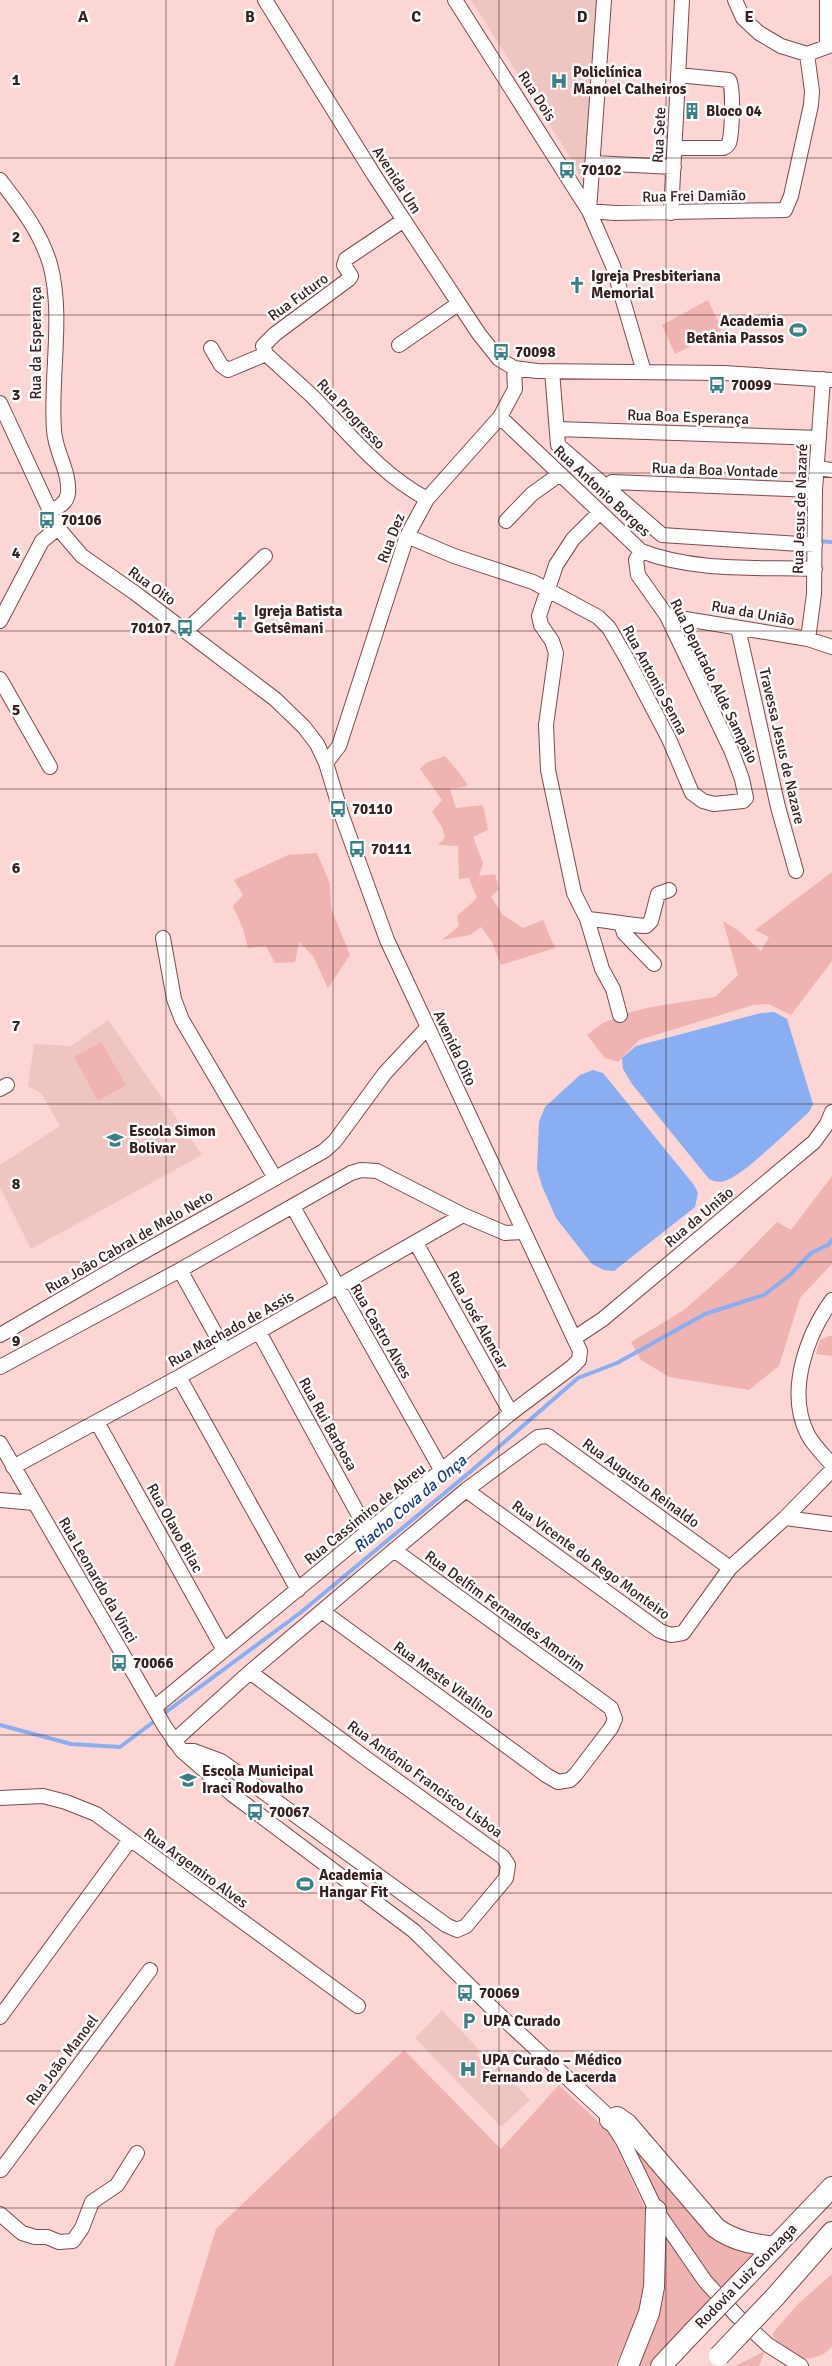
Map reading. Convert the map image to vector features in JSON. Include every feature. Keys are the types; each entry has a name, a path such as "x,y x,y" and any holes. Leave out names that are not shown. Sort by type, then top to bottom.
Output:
{"highway":[{"path":"610,2120 617,2117 627,2124 716,2228 728,2237 745,2243 774,2247"},
{"name":"Rodovia Luiz Gonzaga","path":"661,2366 832,2187"},
{"path":"628,2366 649,2313 654,2287 656,2210"},
{"path":"714,2361 775,2297 832,2232"},
{"path":"814,2252 832,2243"}],"street":[{"name":"Avenida Um","path":"265,0 458,304 486,345 499,359 514,368"},
{"name":"Rua Dois","path":"455,0 589,211 613,266 644,372"},
{"path":"589,211 604,0"},
{"name":"Rua Sete","path":"671,213 682,0"},
{"path":"735,0 743,18 758,34 781,46 807,54 829,46 827,0"},
{"name":"Rua Frei Damião","path":"589,211 671,213 781,211 787,207 811,105 812,91 807,54"},
{"path":"675,148 724,148 730,141 731,129 731,82 726,79 678,75"},
{"path":"593,163 674,166"},
{"name":"Rua da Esperança","path":"0,180 35,228 50,266 55,300 54,434 68,479 68,493 62,505 50,511"},
{"name":"Rua Futuro","path":"265,348 349,279 350,273 344,265 346,259 404,220"},
{"path":"399,345 458,304"},
{"path":"211,348 221,365 228,370 265,348"},
{"name":"Rua Progresso","path":"265,348 354,443 410,490 427,499"},
{"path":"514,368 536,371 724,373 828,380"},
{"name":"Rua Dez","path":"326,763 339,746 407,536 427,499 500,417 515,389 514,368"},
{"path":"552,371 558,445 662,536 815,545"},
{"name":"Rua Jesus de Nazaré","path":"808,639 814,594 815,490 818,438 828,380"},
{"name":"Rua Oito","path":"0,403 58,528 82,556 186,631 275,699 317,744 326,763"},
{"name":"Rua Antonio Borges","path":"500,417 641,551 656,557 697,565 815,568"},
{"name":"Rua Boa Esperança","path":"557,429 818,438"},
{"path":"817,468 832,470"},
{"path":"506,521 532,494 560,474"},
{"name":"Rua da Boa Vontade","path":"612,482 815,490"},
{"path":"600,512 573,539 556,565 539,616 541,625 552,641 556,653 546,725 548,770 574,893 587,918 602,969 613,989 620,1015"},
{"path":"1,615 42,541 58,528"},
{"name":"Rua Antonio Senna","path":"407,536 454,556 509,573 548,589 598,617 608,628 627,659 669,739 692,793 703,801 714,804 743,801"},
{"name":"Rua Deputado Alde Sampaio","path":"641,551 636,560 638,575 667,616 736,762 746,796 743,801"},
{"path":"186,631 265,556"},
{"name":"Rua da União","path":"667,616 808,639 832,648"},
{"name":"Travessa Jesus de Nazare","path":"738,628 778,808 796,871"},
{"path":"0,679 50,767"},
{"name":"Avenida Oito","path":"326,763 377,915 427,1028 576,1337"},
{"path":"587,918 646,926 651,921 658,894 669,890"},
{"path":"621,924 624,932 654,964"},
{"path":"163,938 174,999 182,1020 276,1178"},
{"name":"Rua João Cabral de Melo Neto","path":"0,1335 330,1146 385,1073 427,1028"},
{"name":"Rua da União","path":"576,1337 604,1319 808,1148 827,1124 832,1112"},
{"path":"0,1367 180,1270 350,1173 369,1170 377,1171 464,1216 505,1233 524,1232"},
{"name":"Rua Castro Alves","path":"293,1207 442,1471"},
{"name":"Rua Machado de Assis","path":"13,1467 179,1377 464,1216"},
{"name":"Rua José Alencar","path":"416,1243 511,1413"},
{"path":"180,1270 225,1351"},
{"path":"832,1300 813,1333 801,1371 798,1392 807,1434 832,1465"},
{"name":"Rua Rui Barbosa","path":"259,1332 368,1532"},
{"name":"Rua Cassimiro de Abreu","path":"159,1717 224,1650 511,1413 576,1363 580,1350 576,1337"},
{"path":"179,1377 298,1590"},
{"name":"Rua Olavo Bilac","path":"97,1422 224,1650"},
{"name":"Rua Augusto Reinaldo","path":"466,1490 530,1441 538,1436 548,1436 730,1568"},
{"name":"Rua Leonardo da Vinci","path":"0,1443 159,1717 178,1746 233,1795 414,1931 610,2120 623,2141 656,2210 705,2281 780,2362 801,2366"},
{"name":"Rua Vicente do Rego Monteiro","path":"466,1490 660,1631 671,1635 683,1633 730,1568 785,1518 832,1470"},
{"path":"178,1746 250,1672 466,1490"},
{"path":"0,1500 34,1503"},
{"path":"785,1518 832,1524"},
{"name":"Rua Delfim Fernandes Amorim","path":"394,1550 614,1713 615,1719 611,1728 570,1780 558,1782 546,1775"},
{"name":"Rua Meste Vitalino","path":"322,1611 546,1775"},
{"name":"Rua Antônio Francisco Lisboa","path":"178,1746 221,1761 446,1925 457,1930 466,1926 506,1878 508,1865 503,1857 250,1672"},
{"name":"Rua Argemiro Alves","path":"0,1798 43,1796 66,1802 96,1814 358,2006"},
{"path":"0,2017 130,1840"},
{"name":"Rua João Manoel","path":"0,2170 150,1970"},
{"path":"0,2214 22,2233 35,2237 47,2237 59,2242 73,2241 82,2228 92,2202 117,2185 137,2153"}],"shaded area":[{"name":"Policlínica Manoel Calheiros","path":"471,0 601,0 585,187 570,157"},
{"path":"708,300 722,330 675,354 662,325"},
{"path":"445,756 468,786 450,789 456,808 483,805 488,830 473,837 483,863 479,876 495,874 499,889 491,897 503,915 523,928 543,920 555,948 501,965 492,942 481,927 470,935 442,940 459,926 457,916 477,898 469,878 459,879 458,846 438,845 445,838 442,827 432,812 442,800 420,769 426,763"},
{"path":"317,853 330,884 331,908 350,955 328,988 313,956 299,942 295,962 275,963 266,946 248,948 243,929 233,906 243,895 234,880 288,855"},
{"path":"832,872 832,961 791,1015 768,1004 753,1005 639,1040 618,1062 605,1058 587,1035 603,1023 631,1012 715,997 738,975 723,921 739,931 761,951 769,937 755,930"},
{"name":"Escola Simon Bolivar","path":"108,1020 202,1155 31,1249 0,1187 0,1165 60,1126 41,1093 28,1086 34,1044 71,1046"},
{"path":"101,1042 126,1085 98,1101 74,1057"},
{"path":"832,1176 832,1264 800,1298 779,1366 749,1390 669,1377 641,1360 631,1342 684,1310 734,1266 777,1222 791,1230"},
{"path":"832,1336 832,1356 816,1354 820,1340"},
{"name":"UPA Curado – Médico Fernando de Lacerda","path":"442,2010 480,2051 476,2055 493,2071 498,2067 530,2100 501,2127 415,2038"},
{"path":"404,2050 501,2149 559,2085 610,2133 649,2217 645,2299 615,2366 174,2366 216,2229"},
{"path":"620,2130 721,2240 766,2251 720,2288 676,2231"},
{"path":"660,2228 712,2302 651,2366 638,2366 643,2356 659,2279"},
{"path":"832,2274 832,2346 825,2353 812,2358 798,2357 786,2351 772,2334 797,2305"},
{"path":"765,2351 759,2366 735,2366"}],"water":[{"path":"774,1012 787,1019 813,1104 809,1112 767,1151 742,1171 724,1181 718,1182 709,1179 632,1084 623,1069 622,1058 636,1046 761,1013"},
{"path":"593,1070 603,1073 694,1185 698,1193 695,1207 614,1271 604,1270 592,1264 556,1218 537,1169 539,1122 545,1107 580,1075"}],"waterway":[{"path":"817,541 832,542"},
{"name":"Riacho Cova da Onça","path":"162,1715 300,1613 470,1472 578,1378 617,1363 705,1314 764,1295 790,1275 811,1253 828,1245 832,1240"},
{"name":"Riacho Cova da Onça","path":"0,1725 71,1744 120,1747 156,1720"}],"place":[{"name":"Policlínica Manoel Calheiros","path":"559,81"},
{"name":"Bloco 04","path":"692,111"},
{"name":"70102","path":"567,170"},
{"name":"Igreja Presbiteriana Memorial","path":"577,285"},
{"name":"Academia Betânia Passos","path":"798,330"},
{"name":"70098","path":"501,352"},
{"name":"70099","path":"717,385"},
{"name":"70106","path":"47,520"},
{"name":"Igreja Batista Getsêmani","path":"240,620"},
{"name":"70107","path":"185,628"},
{"name":"70110","path":"338,809"},
{"name":"70111","path":"357,849"},
{"name":"Escola Simon Bolivar","path":"115,1140"},
{"name":"70066","path":"119,1663"},
{"name":"Escola Municipal Iraci Rodovalho","path":"188,1780"},
{"name":"70067","path":"255,1812"},
{"name":"Academia Hangar Fit","path":"305,1884"},
{"name":"70069","path":"465,1993"},
{"name":"UPA Curado","path":"469,2021"},
{"name":"UPA Curado – Médico Fernando de Lacerda","path":"468,2069"}]}
